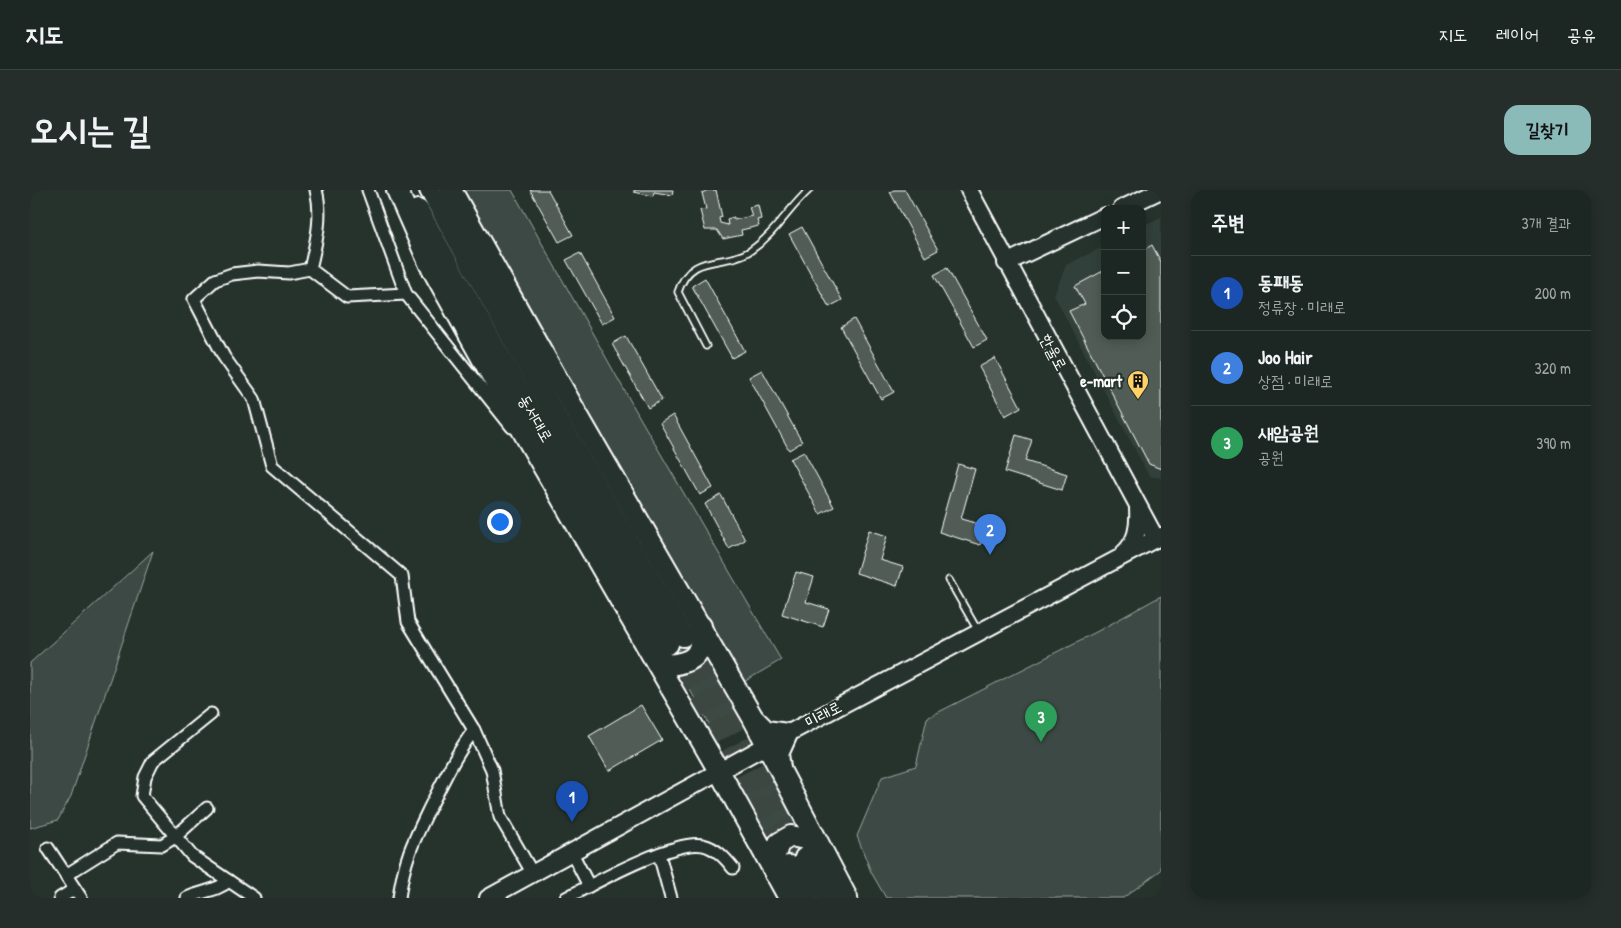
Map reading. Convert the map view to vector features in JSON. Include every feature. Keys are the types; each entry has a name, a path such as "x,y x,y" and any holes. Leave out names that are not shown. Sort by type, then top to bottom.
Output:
{"highway":[{"path":"397,190 430,265 542,465 667,644 719,771 828,898"},
{"name":"동서대로","path":"408,190 540,428 667,644"},
{"name":"동서대로","path":"430,190 556,417 667,644"},
{"path":"451,190 574,409 701,625 753,718 782,775"},
{"path":"667,644 668,665 684,663 696,656 702,645 701,625"},
{"path":"753,718 766,731 787,734 778,754 797,862 807,898"},
{"path":"788,898 797,862"},
{"path":"797,862 847,898"}],"main road":[{"name":"한울로","path":"969,190 1006,263 1137,504 1159,538"},
{"path":"1129,205 1160,190"},
{"path":"1006,263 1101,218"},
{"path":"1137,504 1161,520"},
{"path":"1118,559 1134,541 1138,529 1137,504"},
{"name":"미래로","path":"488,898 978,631 1159,538"}],"street":[{"path":"310,269 316,242 320,205 316,190"},
{"path":"368,190 406,294 542,465"},
{"path":"406,294 346,297 310,269 289,273 258,271 232,274 215,280 194,299 224,357 254,399 272,466 402,576 408,622 474,730 492,770 500,817 533,874"},
{"path":"211,714 153,761 145,777 142,796 192,856 254,898"},
{"path":"399,898 402,873 413,838 447,770 474,730"},
{"path":"66,874 117,843 162,845 176,837 207,808"},
{"path":"566,898 659,854 679,848 702,845 721,854 733,868"},
{"path":"48,848 78,894 60,898"},
{"path":"572,853 589,886"},
{"path":"659,854 672,898"},
{"path":"187,898 200,892 220,888 229,881"}],"lane":[{"path":"706,346 678,292 686,274 696,267 749,252 772,232 795,202 809,190"},
{"path":"950,580 978,631"}],"shaded area":[{"path":"459,190 512,190 640,418 781,660 742,683"},
{"name":"e-mart","path":"1161,217 1161,478 1149,476 1054,295 1066,265 1101,248 1101,340 1146,340 1146,224"},
{"path":"153,551 71,796 58,820 30,828 30,663"},
{"path":"1161,596 1161,870 1123,898 886,898 871,872 857,836 882,777 916,766 927,718 1098,631"},
{"path":"708,649 742,715 713,731 680,672"},
{"path":"772,779 798,826 788,829 767,851 737,798"}],"building":[{"path":"530,190 548,190 573,235 559,242"},
{"path":"634,190 673,190 672,195 654,192 653,196 634,192"},
{"path":"708,190 716,190 722,217 719,218 720,223 728,225 727,219 734,217 734,220 752,216 749,207 758,205 761,219 757,220 759,226 741,230 742,235 723,239 717,230 705,230 700,210 706,209 702,193"},
{"path":"905,190 938,250 925,257 890,192"},
{"path":"802,227 842,300 829,307 789,234"},
{"name":"e-mart","path":"1152,245 1161,262 1161,469 1149,464 1069,311 1085,304 1075,286 1101,272 1101,340 1146,340 1146,249"},
{"path":"580,253 615,317 602,324 566,260"},
{"path":"947,268 987,340 974,347 934,275"},
{"path":"705,278 745,351 732,358 692,286"},
{"path":"854,319 894,392 881,399 841,327"},
{"path":"626,336 662,400 648,408 612,344"},
{"path":"995,358 1021,407 1005,416 979,367"},
{"path":"762,370 802,442 789,450 749,377"},
{"path":"673,415 713,488 700,495 660,423"},
{"path":"1016,435 1032,440 1025,461 1067,474 1062,490 1005,472"},
{"path":"804,452 834,507 820,514 790,459"},
{"path":"958,464 975,469 961,519 986,526 980,545 939,532"},
{"path":"721,495 745,540 729,549 705,504"},
{"path":"869,530 887,536 880,560 903,567 897,586 856,573"},
{"path":"796,572 814,577 806,602 829,609 823,627 782,614"},
{"path":"641,705 662,740 609,771 589,736"}],"tunnel":[{"path":"683,636 805,858"},
{"path":"668,644 786,860"}],"place":[{"name":"e-mart","path":"1138,400"},
{"name":"Joo Hair","path":"990,555"},
{"name":"새암공원","path":"1041,742"},
{"name":"동패동","path":"572,822"}]}
